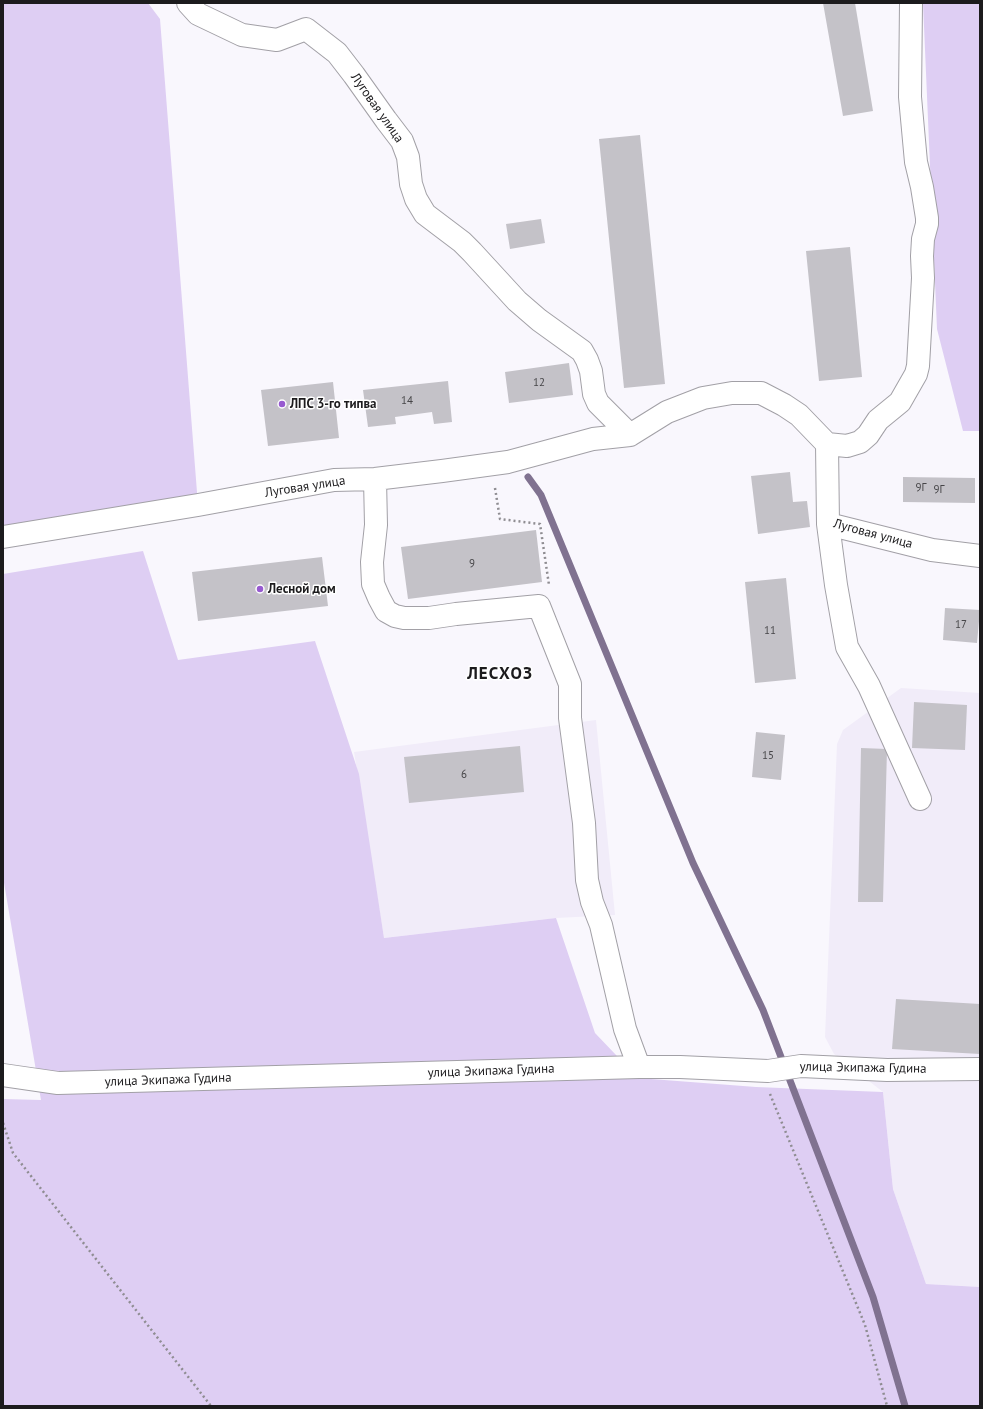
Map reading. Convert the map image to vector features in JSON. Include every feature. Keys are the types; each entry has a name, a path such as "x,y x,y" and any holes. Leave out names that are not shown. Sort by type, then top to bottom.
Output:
{"street":[{"name":"Луговая улица","path":"188,3 198,14 242,35 278,40 306,29 336,53 354,75 402,141 408,157 411,184 416,199 425,214 462,242 517,301 539,320 582,352 588,360 594,394 598,403 630,435"},
{"path":"827,444 847,446 860,442 868,436 878,420 900,402 906,393 918,366 923,284 923,239 927,218 916,162 910,97 911,3"},
{"name":"Луговая улица","path":"3,536 198,505 334,480 375,479 508,462 593,440 630,435 667,412 703,398 732,393 761,393 799,415 827,444 828,524 932,550 980,556"},
{"path":"375,479 376,525 372,562 373,584 378,598 386,611 395,616 404,618 429,618 539,606 570,684 570,718 584,823 587,880 592,902 601,925 625,1029 639,1067"},
{"path":"828,524 836,584 847,647 868,686 920,799"},
{"name":"улица Экипажа Гудина","path":"3,1075 58,1082 680,1066 764,1070 801,1066 887,1070 980,1069"}],"path":[{"path":"490,464 500,519 540,524 550,588 539,606"},
{"path":"764,1070 865,1325 886,1406"},
{"path":"3,1123 14,1153 211,1406"}],"shaded area":[{"path":"3,3 148,3 160,19 198,505 3,537"},
{"path":"923,3 980,3 980,431 963,431 937,329"},
{"path":"143,551 178,660 315,641 359,774 384,938 556,918 595,1033 638,1078 756,1087 883,1092 893,1189 926,1284 980,1287 980,1406 3,1406 3,1099 41,1100 3,877 3,574"},
{"path":"901,688 980,693 980,1287 926,1284 893,1189 883,1092 834,1054 825,1037 837,744 843,730"},
{"path":"596,720 615,915 556,918 384,938 354,752"}],"building":[{"path":"823,3 855,3 873,111 843,116"},
{"path":"640,135 665,384 624,388 599,139"},
{"path":"541,219 545,243 510,249 506,224"},
{"path":"850,247 862,377 819,381 806,251"},
{"path":"569,363 573,395 509,403 505,372"},
{"path":"448,381 452,422 434,424 432,412 395,417 396,424 368,427 363,390"},
{"path":"333,382 339,438 268,446 261,390"},
{"path":"790,472 793,502 807,501 810,527 758,534 751,476"},
{"path":"903,477 975,478 975,503 903,502"},
{"path":"536,530 542,582 408,599 401,547"},
{"name":"Лесной дом","path":"322,557 328,606 198,621 192,572"},
{"path":"786,578 796,679 755,683 745,582"},
{"path":"945,608 980,610 977,643 943,640"},
{"path":"914,702 967,705 965,750 912,748"},
{"path":"756,732 785,735 781,780 752,777"},
{"path":"520,746 524,792 409,803 404,757"},
{"path":"861,748 887,749 883,902 858,902"},
{"path":"896,999 980,1004 980,1054 892,1049"}],"waterway":[{"path":"528,477 541,495 693,863 763,1010 873,1297 905,1406"}],"place":[{"name":"ЛПС 3-го типва","path":"282,404"},
{"name":"Лесной дом","path":"260,589"}],"district":[{"name":"ЛЕСХОЗ","path":"500,674"}]}
